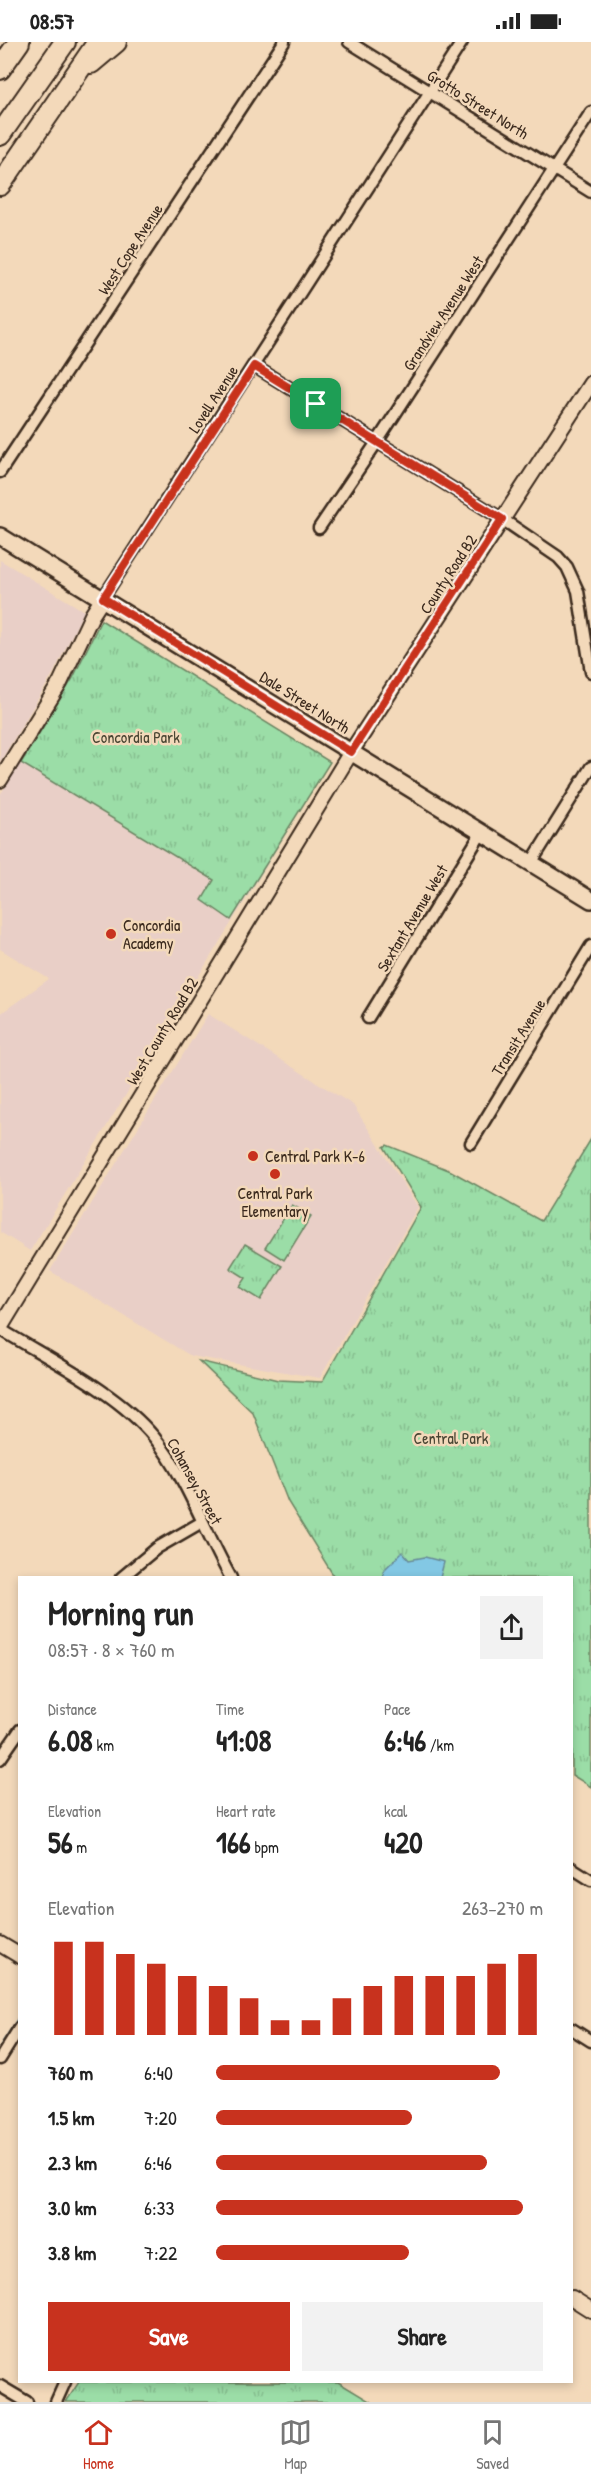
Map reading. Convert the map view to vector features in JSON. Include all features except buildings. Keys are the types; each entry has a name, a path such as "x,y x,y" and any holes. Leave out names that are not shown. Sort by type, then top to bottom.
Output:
{"highway":[{"path":"0,69 19,42"},
{"path":"0,135 65,42"},
{"path":"0,185 98,42"},
{"path":"74,75 100,57 116,42"}],"main road":[{"name":"Dale Street North","path":"0,536 591,900"}],"street":[{"name":"West Cope Avenue","path":"0,472 284,42"},
{"name":"Grotto Street North","path":"349,42 591,192"},
{"name":"Lovell Avenue","path":"0,780 60,683 92,615 462,42"},
{"name":"Grandview Avenue West","path":"319,528 591,112"},
{"path":"254,366 548,549 567,567 578,591 591,672"},
{"name":"County Road B2","path":"351,752 591,383"},
{"name":"West County Road B2","path":"0,1329 351,752"},
{"path":"531,863 591,767"},
{"name":"Sextant Avenue West","path":"368,1018 482,832"},
{"name":"Transit Avenue","path":"471,1143 591,946"},
{"name":"Cohansey Street","path":"0,1329 104,1394 140,1421 167,1455 230,1576"},
{"path":"123,1576 157,1548 202,1522"},
{"path":"0,1759 18,1733"},
{"path":"573,1869 591,1880"},
{"path":"0,1944 18,1955"},
{"path":"0,2058 18,2030"},
{"path":"573,2030 591,2041"},
{"path":"573,2299 591,2310"},
{"path":"56,2402 65,2383"},
{"path":"0,2386 27,2402"}],"shaded area":[{"path":"0,560 84,611 53,674 0,762"},
{"name":"Concordia Academy","path":"101,620 330,762 30,1251 0,1232 0,1014 49,979 0,949 0,795 63,696"},
{"name":"Central Park K-6","path":"208,1014 353,1105 418,1207 320,1378 191,1356 50,1271"}],"green space":[{"name":"Concordia Park","path":"101,620 330,762 231,920 202,900 214,880 21,763 73,678"},
{"name":"Central Park","path":"591,1139 591,1787 573,1776 573,1576 334,1576 288,1502 253,1413 199,1361 278,1380 322,1382 421,1207 384,1147 387,1145 451,1171 541,1221"},
{"path":"292,1205 311,1216 284,1260 265,1248"},
{"path":"245,1244 282,1266 261,1300 240,1287 246,1278 230,1268"},
{"path":"78,2383 340,2383 371,2402 66,2402"}],"water":[{"path":"402,1552 409,1560 425,1557 444,1562 440,1576 384,1576 383,1571"}],"waterway":[{"path":"0,2047 18,2019"}],"place":[{"name":"Concordia Academy","path":"111,934"},
{"name":"Central Park K-6","path":"253,1156"},
{"name":"Central Park Elementary","path":"275,1174"}],"route":[{"path":"254,366 316,404 502,519 351,752 103,598 254,366"}]}
